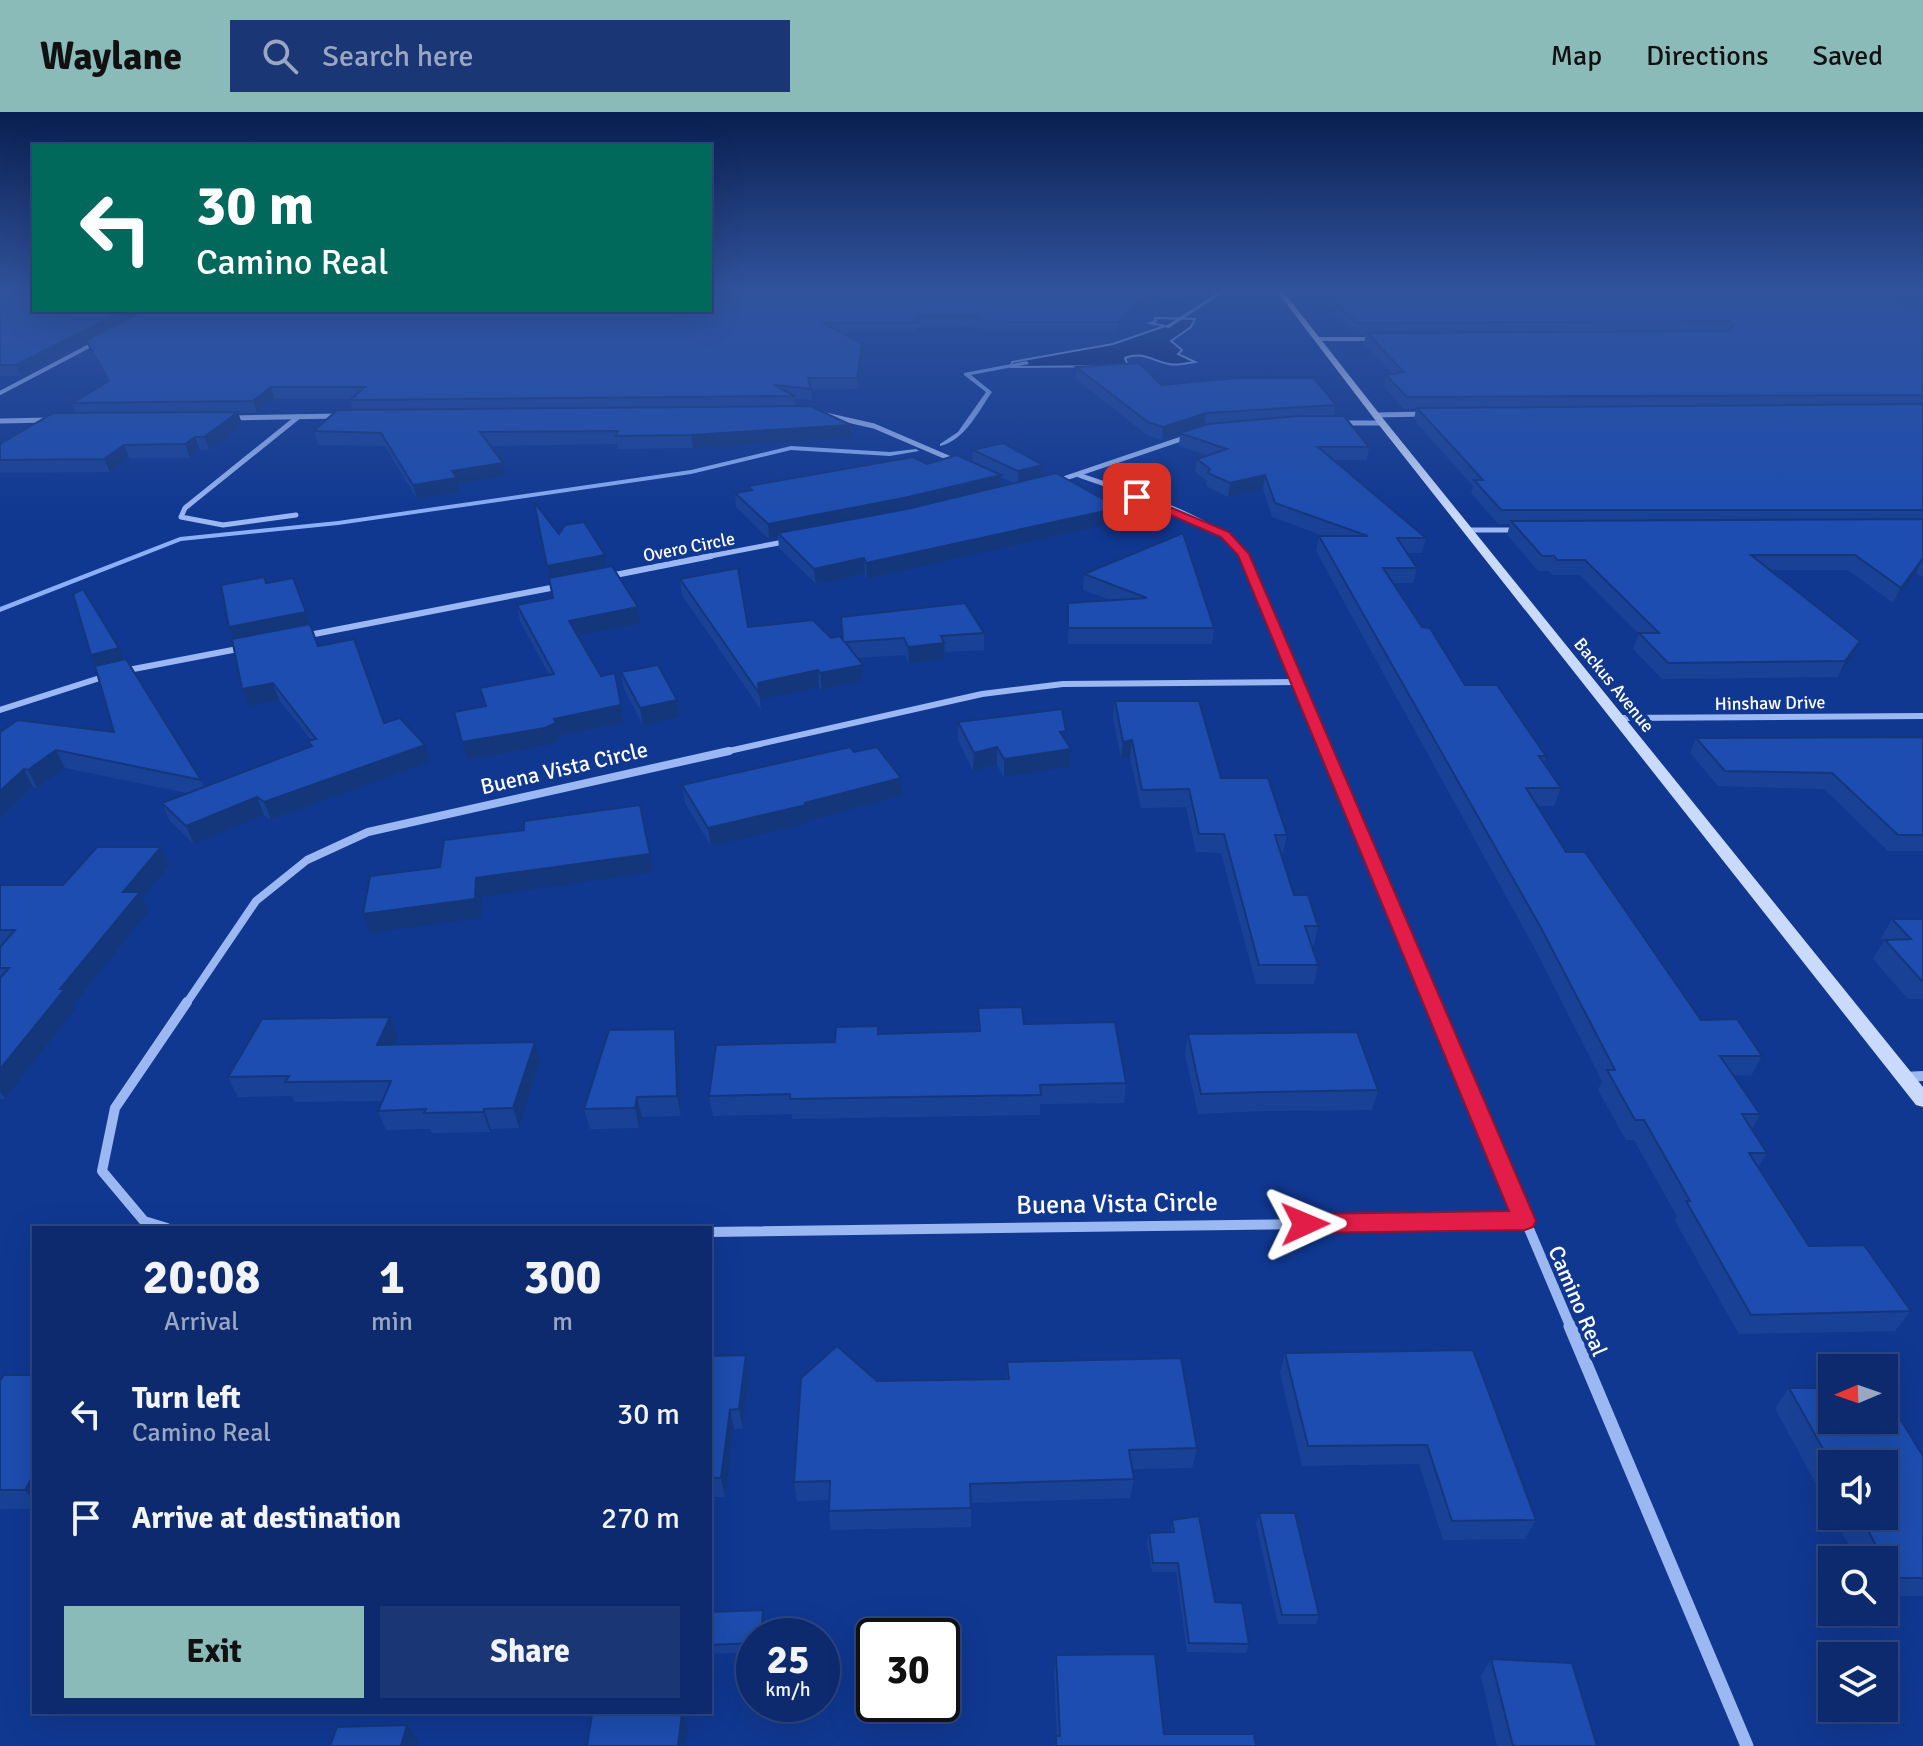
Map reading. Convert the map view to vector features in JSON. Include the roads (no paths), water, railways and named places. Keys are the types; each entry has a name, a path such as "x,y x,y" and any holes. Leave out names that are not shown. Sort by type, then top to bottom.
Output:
{"street":[{"path":"0,393 51,366"},
{"name":"Backus Avenue","path":"1339,366 1923,1100"},
{"path":"812,413 882,427 964,465"},
{"path":"1335,423 1439,414"},
{"path":"220,418 347,416"},
{"path":"296,515 229,523 194,522 181,517 185,508 299,417"},
{"path":"0,429 16,420"},
{"path":"0,421 63,420"},
{"path":"1050,483 1191,435"},
{"name":"Camino Real","path":"1079,475 1225,534 1244,554 1747,1746"},
{"path":"1468,530 1531,530"},
{"name":"Overo Circle","path":"607,577 792,541"},
{"path":"300,637 577,583"},
{"path":"0,710 116,673 254,646"},
{"name":"Buena Vista Circle","path":"160,1226 144,1221 102,1171 115,1108 256,901 307,860 368,832 982,694 1063,684 1299,682"},
{"name":"Hinshaw Drive","path":"1618,718 1923,716"},
{"path":"1904,1077 1923,1076"},
{"name":"Buena Vista Circle","path":"712,1232 1525,1221"}],"waterway":[{"path":"942,445 960,433 989,392 966,374 1009,366"},
{"path":"0,610 180,539 338,523 691,472 791,448 890,454 916,451"}]}
